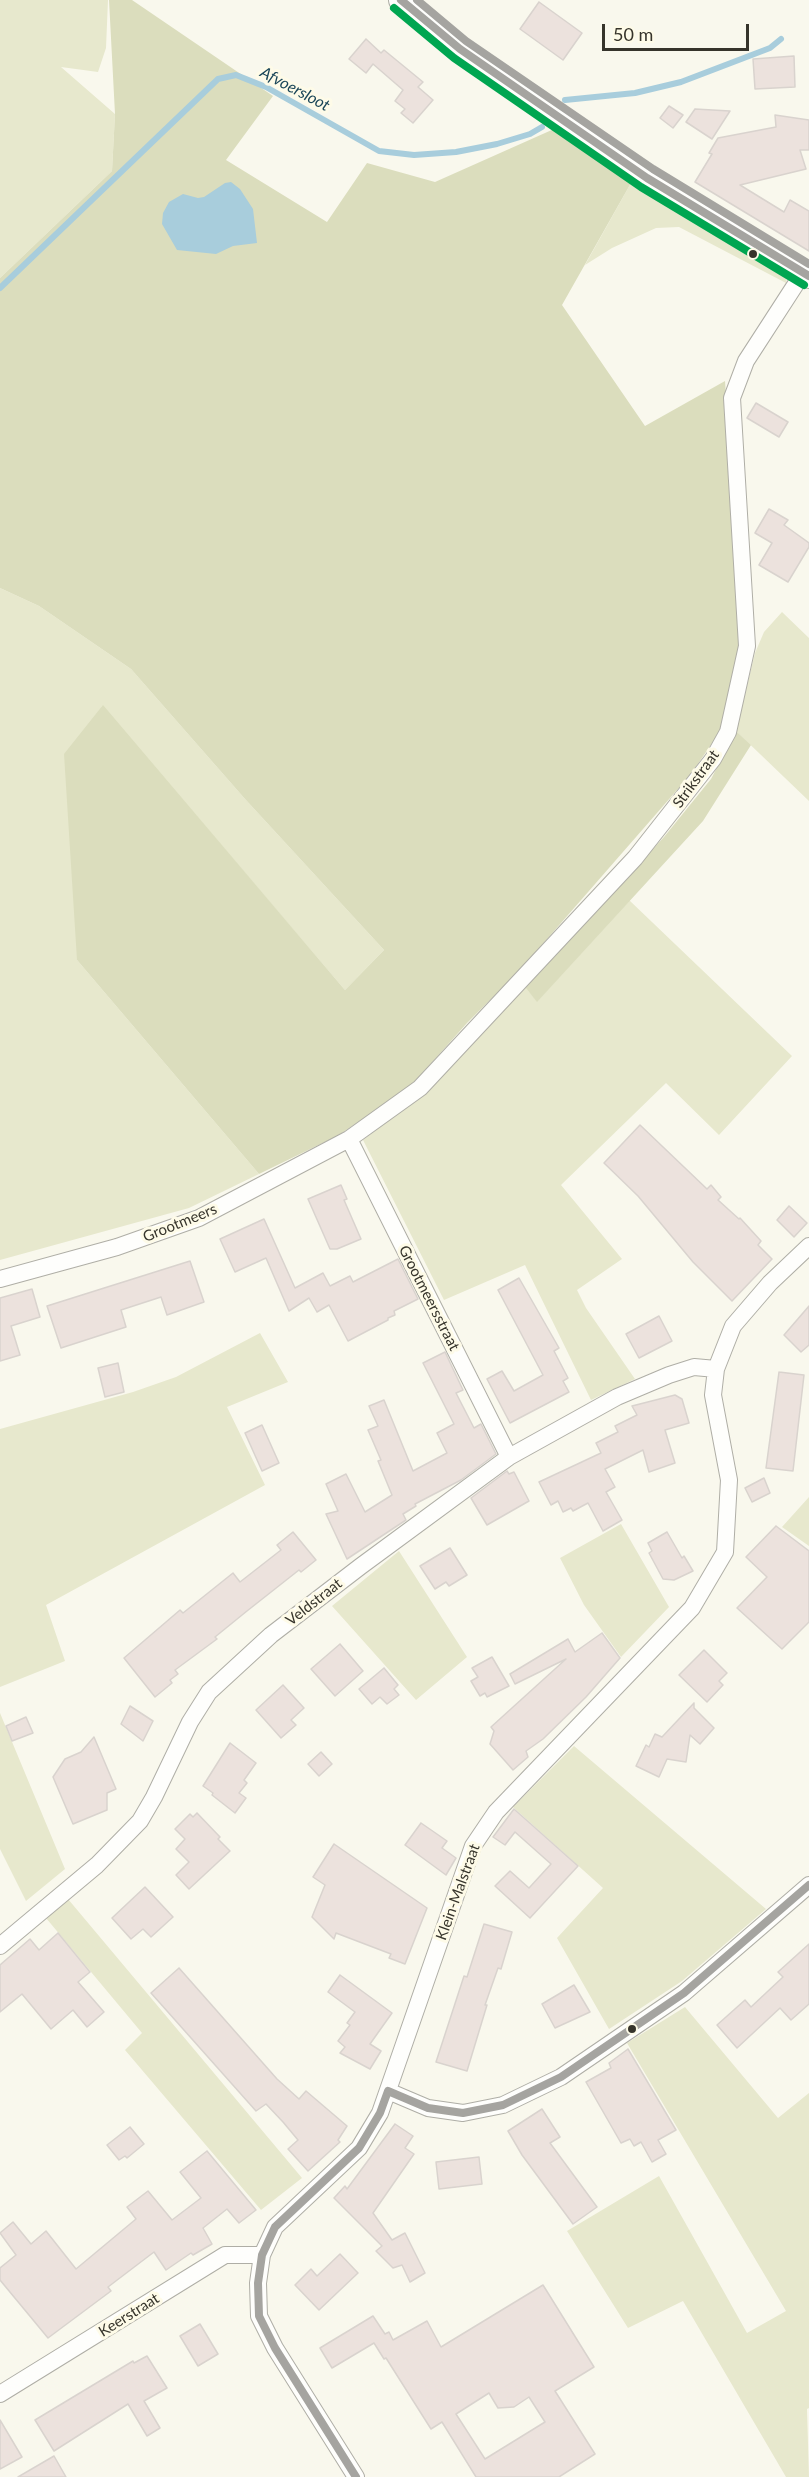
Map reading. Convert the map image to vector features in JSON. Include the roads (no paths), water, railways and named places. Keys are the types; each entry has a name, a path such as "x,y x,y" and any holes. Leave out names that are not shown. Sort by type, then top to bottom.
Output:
{"main road":[{"path":"401,0 460,49 647,178 806,274"}],"street":[{"name":"Strikstraat","path":"349,1139 420,1088 557,943 635,858 713,759 728,732 747,646 732,398 746,361 806,274"},
{"name":"Grootmeers","path":"0,1280 117,1247 199,1218 349,1139"},
{"name":"Grootmeersstraat","path":"349,1139 509,1457"},
{"name":"Klein-Malstraat","path":"356,2477 275,2348 259,2316 258,2283 262,2255 275,2227 359,2148 380,2113 473,1846 496,1812 693,1608 724,1552 729,1480 713,1395 716,1369 733,1326 770,1283 809,1246"},
{"name":"Veldstraat","path":"0,1946 97,1865 140,1821 190,1722 209,1692 271,1635 509,1457 617,1397 694,1367 716,1369"},
{"path":"388,2091 429,2108 463,2113 503,2105 561,2077 684,1993 809,1885"},
{"name":"Keerstraat","path":"0,2394 225,2255 262,2255"}],"water":[{"path":"231,182 240,189 253,209 257,243 233,246 216,254 177,250 162,224 163,213 169,202 183,194 198,198 204,197 225,183"}],"waterway":[{"name":"Afvoersloot","path":"565,100 635,93 681,82 770,48 781,39"},
{"name":"Afvoersloot","path":"0,288 218,79 236,75 266,87 379,151 414,155 456,152 497,144 530,134 542,127"}]}
